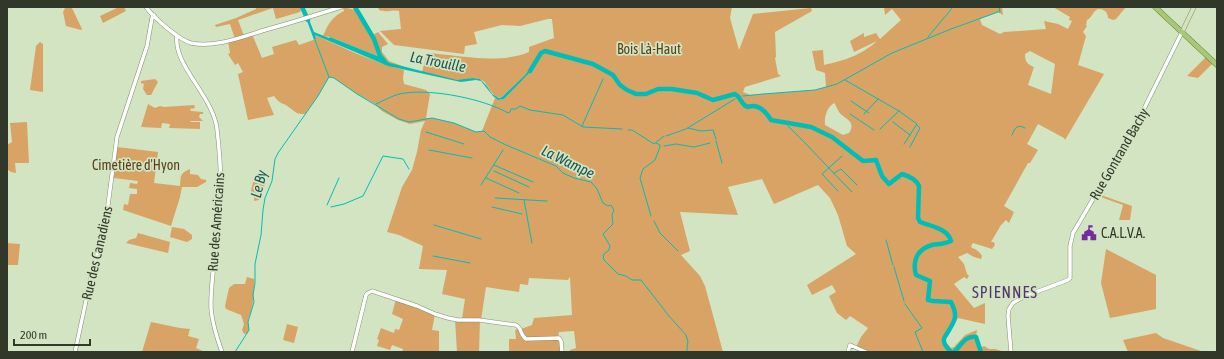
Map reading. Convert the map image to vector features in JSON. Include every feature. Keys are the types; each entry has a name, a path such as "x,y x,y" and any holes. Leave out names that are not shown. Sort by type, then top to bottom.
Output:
{"main road":[{"path":"1155,7 1217,65"},
{"path":"1182,32 1194,7"}],"street":[{"path":"146,7 154,16 178,36 191,43 211,44 224,42 341,7"},
{"name":"Rue des Canadiens","path":"75,352 90,282 105,225 117,137 147,46 152,18 154,16"},
{"name":"Rue Gontrand Bachy","path":"1011,352 1008,316 1010,308 1013,303 1023,297 1070,278 1070,246 1072,233 1132,133 1182,32"},
{"name":"Rue des Américains","path":"178,36 178,53 211,108 217,129 221,198 211,309 213,322 222,352"},
{"path":"352,352 366,295 372,291 417,306 435,314 455,319 480,320 516,325 520,328 522,336 526,339 558,338 561,341 562,352"},
{"path":"848,352 850,345 866,352"}],"green space":[{"path":"119,7 124,7 126,11 103,23 100,16"},
{"name":"Bois Là-Haut","path":"256,7 300,7 301,10 300,12 276,19 273,8 238,20 244,36 252,34 262,58 274,54 272,47 296,40 299,45 316,39 315,35 370,59 404,70 404,84 426,90 430,94 426,118 454,123 476,132 482,131 495,98 498,100 504,99 533,67 531,67 525,75 502,97 498,97 493,94 485,82 479,79 474,78 458,81 422,72 427,53 491,59 517,56 529,52 529,47 554,38 552,19 520,26 502,25 474,32 477,44 465,46 464,54 394,45 380,31 401,29 399,11 382,11 379,10 378,7 732,7 730,18 739,50 753,14 811,8 812,11 775,32 775,58 778,74 781,76 745,87 743,92 750,95 815,90 826,87 825,73 816,70 812,51 823,50 824,65 858,54 877,41 854,52 850,41 864,33 864,37 876,33 880,39 901,20 892,9 885,15 884,7 1002,7 1003,15 998,12 980,19 982,25 1000,34 1004,32 1046,29 1044,21 1058,24 1068,29 1072,21 1069,20 1070,17 1053,7 1126,7 1116,19 1113,20 1108,18 1105,11 1098,9 1087,20 1087,26 1083,32 1086,36 1078,65 1104,74 1065,140 1064,138 1038,124 1027,144 1038,150 1030,163 1028,163 1004,206 1014,212 1009,223 1006,220 1001,225 991,242 994,242 995,245 992,249 973,243 971,246 972,248 980,253 982,256 981,259 967,253 958,257 964,264 969,276 967,279 964,277 954,284 974,308 985,303 985,324 958,318 946,339 946,342 951,348 954,347 965,335 977,330 976,337 980,348 984,346 989,349 1005,352 866,352 856,347 868,328 850,316 846,320 837,313 829,296 836,292 832,285 812,295 807,285 856,254 847,246 838,215 830,198 818,185 774,204 762,179 728,187 738,215 680,212 690,251 681,255 700,276 705,286 723,352 570,352 570,350 576,348 574,331 559,332 558,338 562,352 509,352 509,339 516,339 515,330 520,329 521,338 521,329 532,325 534,318 572,315 570,277 568,280 529,278 528,285 520,284 519,292 486,287 480,320 479,352 457,352 455,319 462,319 465,299 442,294 447,270 419,269 423,246 399,235 387,232 402,187 412,170 421,130 425,121 410,124 398,120 382,111 375,104 334,78 329,77 305,114 297,113 280,102 274,96 267,98 274,115 248,120 238,74 243,72 238,63 235,65 228,54 230,53 228,41 235,39 230,24 216,27 215,25 256,9","holes":["1030,51 1055,64 1051,94 1028,85 1034,67 1028,64 1025,59 1025,54","834,103 839,112 851,123 852,126 849,133 843,135 825,125 826,112"]},
{"path":"65,8 72,8 82,29 81,30 66,26 63,12"},
{"path":"343,8 356,10 374,41 380,57 330,37 323,36 331,21 344,11"},
{"path":"378,32 388,44 382,47 382,52 389,61 410,69 394,65 385,60 379,51 373,35"},
{"path":"40,42 43,44 43,92 30,90 36,46"},
{"path":"1207,56 1214,62 1198,78 1187,76"},
{"path":"155,79 158,82 151,95 147,95 143,89 144,84 141,83 141,81"},
{"path":"148,104 155,108 160,106 194,105 195,108 190,109 191,111 203,112 203,114 200,114 199,117 203,121 190,121 200,122 200,129 169,128 170,124 162,123 161,128 141,127"},
{"path":"27,122 29,163 15,163 16,173 11,172 7,169 7,145 12,142 10,123"},
{"name":"Cimetière d'Hyon","path":"117,147 158,152 154,183 180,186 181,176 184,172 190,169 190,174 198,175 201,179 206,180 206,182 197,187 182,187 171,226 123,210 124,204 128,205 130,194 137,194 137,189 129,188 130,183 137,184 138,181 114,178"},
{"path":"253,182 265,184 259,200 254,201 254,196 250,195"},
{"path":"1098,194 1132,206 1130,220 1119,220 1123,205 1098,196"},
{"path":"172,227 184,229 192,235 192,239 187,242 170,237"},
{"path":"138,233 170,242 168,253 126,243 129,240 136,238"},
{"path":"7,243 20,244 18,265 7,265"},
{"path":"1106,249 1156,275 1156,309 1110,318 1101,283"},
{"path":"247,277 254,279 254,288 252,308 248,320 249,331 248,333 244,334 242,330 244,324 241,315 226,309 225,306 229,288 234,284 245,284"},
{"path":"396,299 435,314 432,330 439,331 439,352 402,352 403,349 392,345 390,350 377,346 379,340 377,339 381,328 394,333 395,329 399,330 403,319 392,314"},
{"path":"151,322 190,329 188,336 199,339 196,348 205,352 142,352"},
{"path":"287,324 298,327 294,343 283,340"},
{"path":"1156,333 1163,338 1204,352 1128,352 1123,340"}],"water":[{"path":"308,17 314,32 380,57 390,63 457,80 473,78 480,79 492,94 499,98 502,97 525,75 531,67 533,67 531,71 504,99 498,100 493,96 481,81 476,80 461,82 388,66 315,35 316,39 314,40 306,18"}],"waterway":[{"name":"La Trouille","path":"302,7 308,20"},
{"name":"La Trouille","path":"355,7 374,39 380,56 385,62"},
{"path":"928,37 953,7"},
{"path":"999,7 999,12"},
{"path":"743,96 815,90 837,84 892,53 998,12"},
{"name":"Le By","path":"235,352 249,330 248,322 254,302 255,264 261,235 263,210 265,198 272,181 275,159 318,96 329,77 315,40"},
{"name":"La Trouille","path":"530,71 541,53 545,51 593,64 613,75 620,85 636,94 646,94 658,89 672,89 697,93 713,100 735,94 746,106 758,107 764,111 771,120 811,127 832,137 863,161 876,160 882,176 889,184 902,174 912,178 919,186 918,218 920,222 943,231 951,241 932,245 923,249 915,260 916,275 930,281 928,300 951,302 955,312 954,319 944,338 944,343 951,352"},
{"name":"La Wampe","path":"329,77 334,78 357,94 399,119 409,122 432,118 454,123 476,132 484,131 490,137 506,145 556,166 563,173 574,178 591,182 597,189 603,203 608,206 611,205 614,210 612,215 613,224 603,234 610,246 609,250 603,255 604,260 618,274 626,276 632,280 641,280 686,335 688,342 687,352"},
{"path":"582,126 603,79"},
{"path":"845,80 899,111 917,124 904,144"},
{"path":"376,104 405,93 430,92 472,99 486,103 508,113 511,109 516,109 520,106 530,110 563,115 583,127 622,129"},
{"path":"666,136 686,129 735,99"},
{"path":"864,114 878,99"},
{"path":"851,101 869,113"},
{"path":"880,129 899,111"},
{"path":"850,114 874,130"},
{"path":"893,122 910,135"},
{"path":"910,147 920,128 917,125"},
{"path":"788,126 852,192"},
{"path":"1012,135 1017,127 1020,126 1025,128"},
{"path":"688,128 701,131 713,130 716,139"},
{"path":"628,130 632,130 654,144 664,136"},
{"path":"426,132 464,144"},
{"path":"716,141 722,163"},
{"path":"651,216 640,178 643,169 655,160 660,147 660,145 656,143"},
{"path":"664,146 676,144 694,147 710,143"},
{"path":"429,150 472,158"},
{"path":"481,185 503,150"},
{"path":"331,207 344,204 363,196 383,156 403,159 409,169"},
{"path":"838,191 822,174 842,156"},
{"path":"494,165 533,182"},
{"path":"834,173 841,169 857,185"},
{"path":"494,171 529,187"},
{"path":"327,205 339,178"},
{"path":"486,178 519,193"},
{"path":"495,198 547,201"},
{"path":"524,200 532,243"},
{"path":"492,207 522,214"},
{"path":"654,221 660,233 678,251"},
{"path":"434,225 481,239"},
{"path":"886,240 893,265"},
{"path":"433,256 470,263"},
{"path":"894,267 904,301"},
{"path":"905,304 922,328 915,332 923,352"},
{"name":"La Trouille","path":"954,352 966,339 972,337 976,337 981,352"}],"place":[{"name":"C.A.L.V.A.","path":"1089,233"}],"district":[{"name":"SPIENNES","path":"1005,292"}]}
